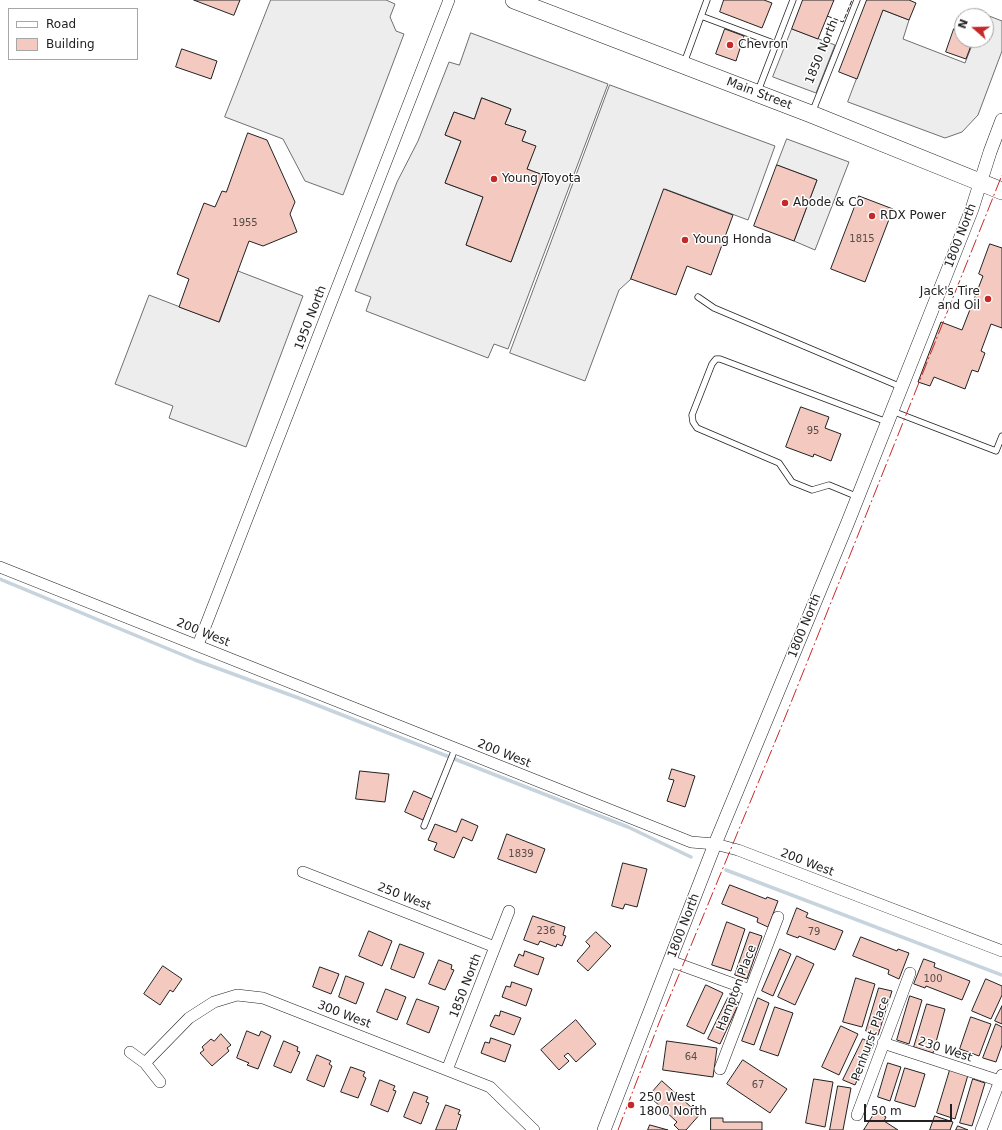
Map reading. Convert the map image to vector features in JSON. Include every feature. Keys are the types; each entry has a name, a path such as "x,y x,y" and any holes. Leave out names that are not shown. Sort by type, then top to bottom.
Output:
{"main road":[{"name":"Main Street","path":"514,0 811,114 1002,191"}],"street":[{"name":"1950 North","path":"198,645 449,0"},
{"name":"1800 North","path":"604,1130 716,844 858,497 972,209 1002,120"},
{"name":"200 West","path":"0,567 198,645 454,752 691,842 716,844 738,850 1002,951"},
{"name":"250 West","path":"303,872 495,947"},
{"name":"1850 North","path":"447,1070 509,911"},
{"name":"Hampton Place","path":"720,1069 778,917"},
{"path":"670,961 750,990"},
{"name":"Penhurst Place","path":"857,1115 910,973"},
{"name":"300 West","path":"145,1063 189,1018 214,1002 238,995 263,998 490,1087 534,1130"},
{"name":"230 West","path":"883,1043 1001,1078"},
{"path":"130,1052 145,1063 160,1082"},
{"path":"981,1130 1001,1078"}],"lane":[{"path":"683,65 708,0"},
{"path":"757,93 793,0"},
{"name":"1850 North","path":"811,114 857,0"},
{"path":"701,16 776,44"},
{"path":"698,296 714,308 901,387"},
{"path":"858,497 829,485 812,490 792,482 779,463 697,428 693,422 692,415 712,364 716,359 720,359 889,417 996,451 1002,436"},
{"path":"424,826 454,752"}],"shaded area":[{"path":"271,0 386,0 395,4 390,17 396,31 404,34 343,195 305,181 283,139 225,117"},
{"path":"883,10 909,20 903,39 965,63 971,48 994,48 994,18 1002,21 1002,51 978,115 962,132 945,138 848,102"},
{"path":"792,29 835,45 816,93 773,77"},
{"path":"471,33 608,84 508,349 494,344 488,358 366,311 371,297 355,291 397,182 418,141 449,62 459,65","holes":["482,98 511,109 505,124 525,131 522,141 535,146 527,169 543,175 511,262 466,245 483,197 445,183 461,141 445,135 454,112 474,119"]},
{"path":"610,85 775,146 748,220 665,189 631,279 619,290 585,381 510,353"},
{"path":"787,139 849,162 815,250 794,241 817,180 777,165"},
{"path":"238,271 303,296 246,447 169,418 173,406 115,384 149,295 219,322"}],"building":[{"path":"194,0 240,0 234,15"},
{"path":"724,0 764,0 772,3 762,28 720,12"},
{"path":"803,0 834,0 818,39 792,29"},
{"path":"867,0 909,0 916,3 909,20 883,10 857,79 839,72"},
{"name":"Chevron","path":"725,29 744,36 736,61 716,54"},
{"path":"954,29 954,48 970,48 966,59 946,52"},
{"path":"182,49 217,61 211,79 176,67"},
{"name":"Young Toyota","path":"482,98 511,109 505,124 526,131 522,141 536,146 527,169 543,175 511,262 466,245 483,197 445,183 461,141 445,135 454,112 474,119"},
{"path":"248,133 267,140 295,202 290,214 297,232 263,246 249,241 219,322 179,307 189,279 177,274 204,203 215,207 222,191 226,192"},
{"name":"Abode & Co","path":"777,165 817,180 794,241 754,226"},
{"name":"Young Honda","path":"664,189 733,215 711,275 687,266 676,295 631,279"},
{"path":"859,196 893,209 865,282 831,269"},
{"name":"Jack's Tire and Oil","path":"990,244 1002,248 1002,328 991,324 981,351 985,353 978,372 972,370 965,389 934,377 930,386 918,382 941,322 962,330 983,276 979,274"},
{"path":"801,407 829,417 825,428 841,434 831,461 814,454 813,457 786,447"},
{"path":"672,769 695,776 685,807 667,801 674,780 669,779"},
{"path":"360,771 389,774 385,802 356,799"},
{"path":"414,791 432,799 423,820 405,812"},
{"path":"462,819 478,826 472,841 463,837 454,858 434,850 437,843 428,840 435,824 456,832"},
{"path":"507,834 545,849 536,873 498,859"},
{"path":"623,863 647,869 637,907 625,904 623,909 612,906"},
{"path":"730,885 766,899 767,897 778,901 768,927 757,922 758,918 722,904"},
{"path":"797,908 808,913 806,917 843,931 835,950 799,936 798,938 787,934"},
{"path":"533,916 565,927 563,935 566,936 562,946 557,944 556,947 540,941 538,945 524,940"},
{"path":"727,922 745,929 731,971 712,965"},
{"path":"369,931 392,941 382,966 359,956"},
{"path":"596,932 611,946 588,971 577,961 590,946 586,942"},
{"path":"750,932 762,936 747,979 735,975"},
{"path":"861,937 897,951 898,949 909,953 899,979 888,974 889,970 853,956"},
{"path":"400,944 424,953 414,978 391,969"},
{"path":"780,949 791,954 773,996 762,991"},
{"path":"525,951 544,958 538,975 514,966 519,954 523,956"},
{"path":"797,956 814,964 795,1005 778,997"},
{"path":"924,959 935,963 934,967 970,981 962,1000 926,986 925,988 914,984"},
{"path":"439,960 452,965 451,969 454,970 445,990 429,984"},
{"path":"163,966 182,979 173,992 170,990 160,1005 144,994"},
{"path":"320,967 339,974 331,994 313,987"},
{"path":"346,976 364,983 356,1004 339,997"},
{"path":"856,978 875,984 862,1027 843,1022"},
{"path":"986,979 1002,986 1002,995 991,1019 972,1011"},
{"path":"512,982 532,989 526,1006 502,997 506,986 510,987"},
{"path":"706,985 723,993 704,1034 687,1026"},
{"path":"879,988 892,991 878,1035 866,1031"},
{"path":"386,989 406,997 397,1020 377,1012"},
{"path":"910,996 922,1000 909,1044 897,1040"},
{"path":"728,998 739,1003 720,1044 708,1039"},
{"path":"758,998 769,1003 754,1045 742,1041"},
{"path":"417,999 439,1007 429,1033 407,1024"},
{"path":"927,1004 945,1009 933,1053 914,1047"},
{"path":"1002,1006 1002,1024 995,1021"},
{"path":"775,1007 793,1013 778,1056 760,1050"},
{"path":"501,1011 521,1018 514,1035 490,1026 495,1015 499,1016"},
{"path":"971,1017 991,1024 979,1056 960,1049"},
{"path":"576,1020 596,1044 576,1062 568,1053 564,1056 569,1061 559,1070 541,1050"},
{"path":"996,1024 1002,1027 1002,1045 996,1062 983,1058"},
{"path":"841,1026 858,1034 839,1075 822,1067"},
{"path":"247,1031 259,1036 261,1031 271,1036 258,1069 247,1065 249,1063 237,1058"},
{"path":"221,1034 231,1045 227,1048 229,1051 212,1066 200,1053 204,1050 202,1047 211,1039 214,1041"},
{"path":"491,1038 511,1045 505,1062 481,1053 485,1042 489,1043"},
{"path":"863,1039 874,1044 855,1085 843,1080"},
{"path":"284,1041 298,1047 297,1051 300,1052 291,1073 274,1066"},
{"path":"667,1041 717,1048 713,1077 663,1070"},
{"path":"317,1055 331,1061 329,1064 332,1066 324,1087 307,1080"},
{"path":"743,1060 787,1089 770,1113 727,1084"},
{"path":"888,1063 901,1067 890,1101 878,1097"},
{"path":"351,1067 365,1072 363,1076 366,1078 358,1098 341,1092"},
{"path":"905,1068 925,1074 915,1107 895,1101"},
{"path":"950,1070 968,1075 955,1119 937,1113"},
{"path":"814,1079 833,1082 825,1127 806,1123"},
{"path":"973,1079 985,1083 972,1126 960,1123"},
{"path":"380,1080 395,1086 393,1090 396,1091 388,1112 371,1105"},
{"path":"662,1081 691,1107 693,1105 701,1113 686,1130 679,1130 674,1125 677,1122 649,1096"},
{"path":"838,1086 851,1088 843,1130 830,1130"},
{"path":"414,1092 428,1097 426,1102 429,1103 421,1124 404,1117"},
{"path":"446,1105 460,1110 458,1114 461,1115 456,1130 436,1130"},
{"path":"876,1111 886,1117 884,1121 898,1130 864,1130"},
{"path":"935,1116 953,1122 950,1130 930,1130"},
{"path":"711,1118 723,1118 723,1122 762,1122 762,1130 711,1130"},
{"path":"650,1125 668,1130 648,1130"},
{"path":"958,1126 968,1130 956,1130"}],"waterway":[{"path":"0,579 195,660 304,700 628,827 691,857"},
{"path":"726,870 1002,975"}],"fence":[{"path":"827,16 843,22 852,0"}],"power":[{"path":"618,1130 659,1023 782,725 1002,175"}],"place":[{"name":"Chevron","path":"730,45"},
{"name":"Young Toyota","path":"494,179"},
{"name":"Abode & Co","path":"785,203"},
{"name":"RDX Power","path":"872,216"},
{"name":"Young Honda","path":"685,240"},
{"name":"Jack's Tire and Oil","path":"988,299"},
{"name":"250 West 1800 North","path":"631,1105"}]}
